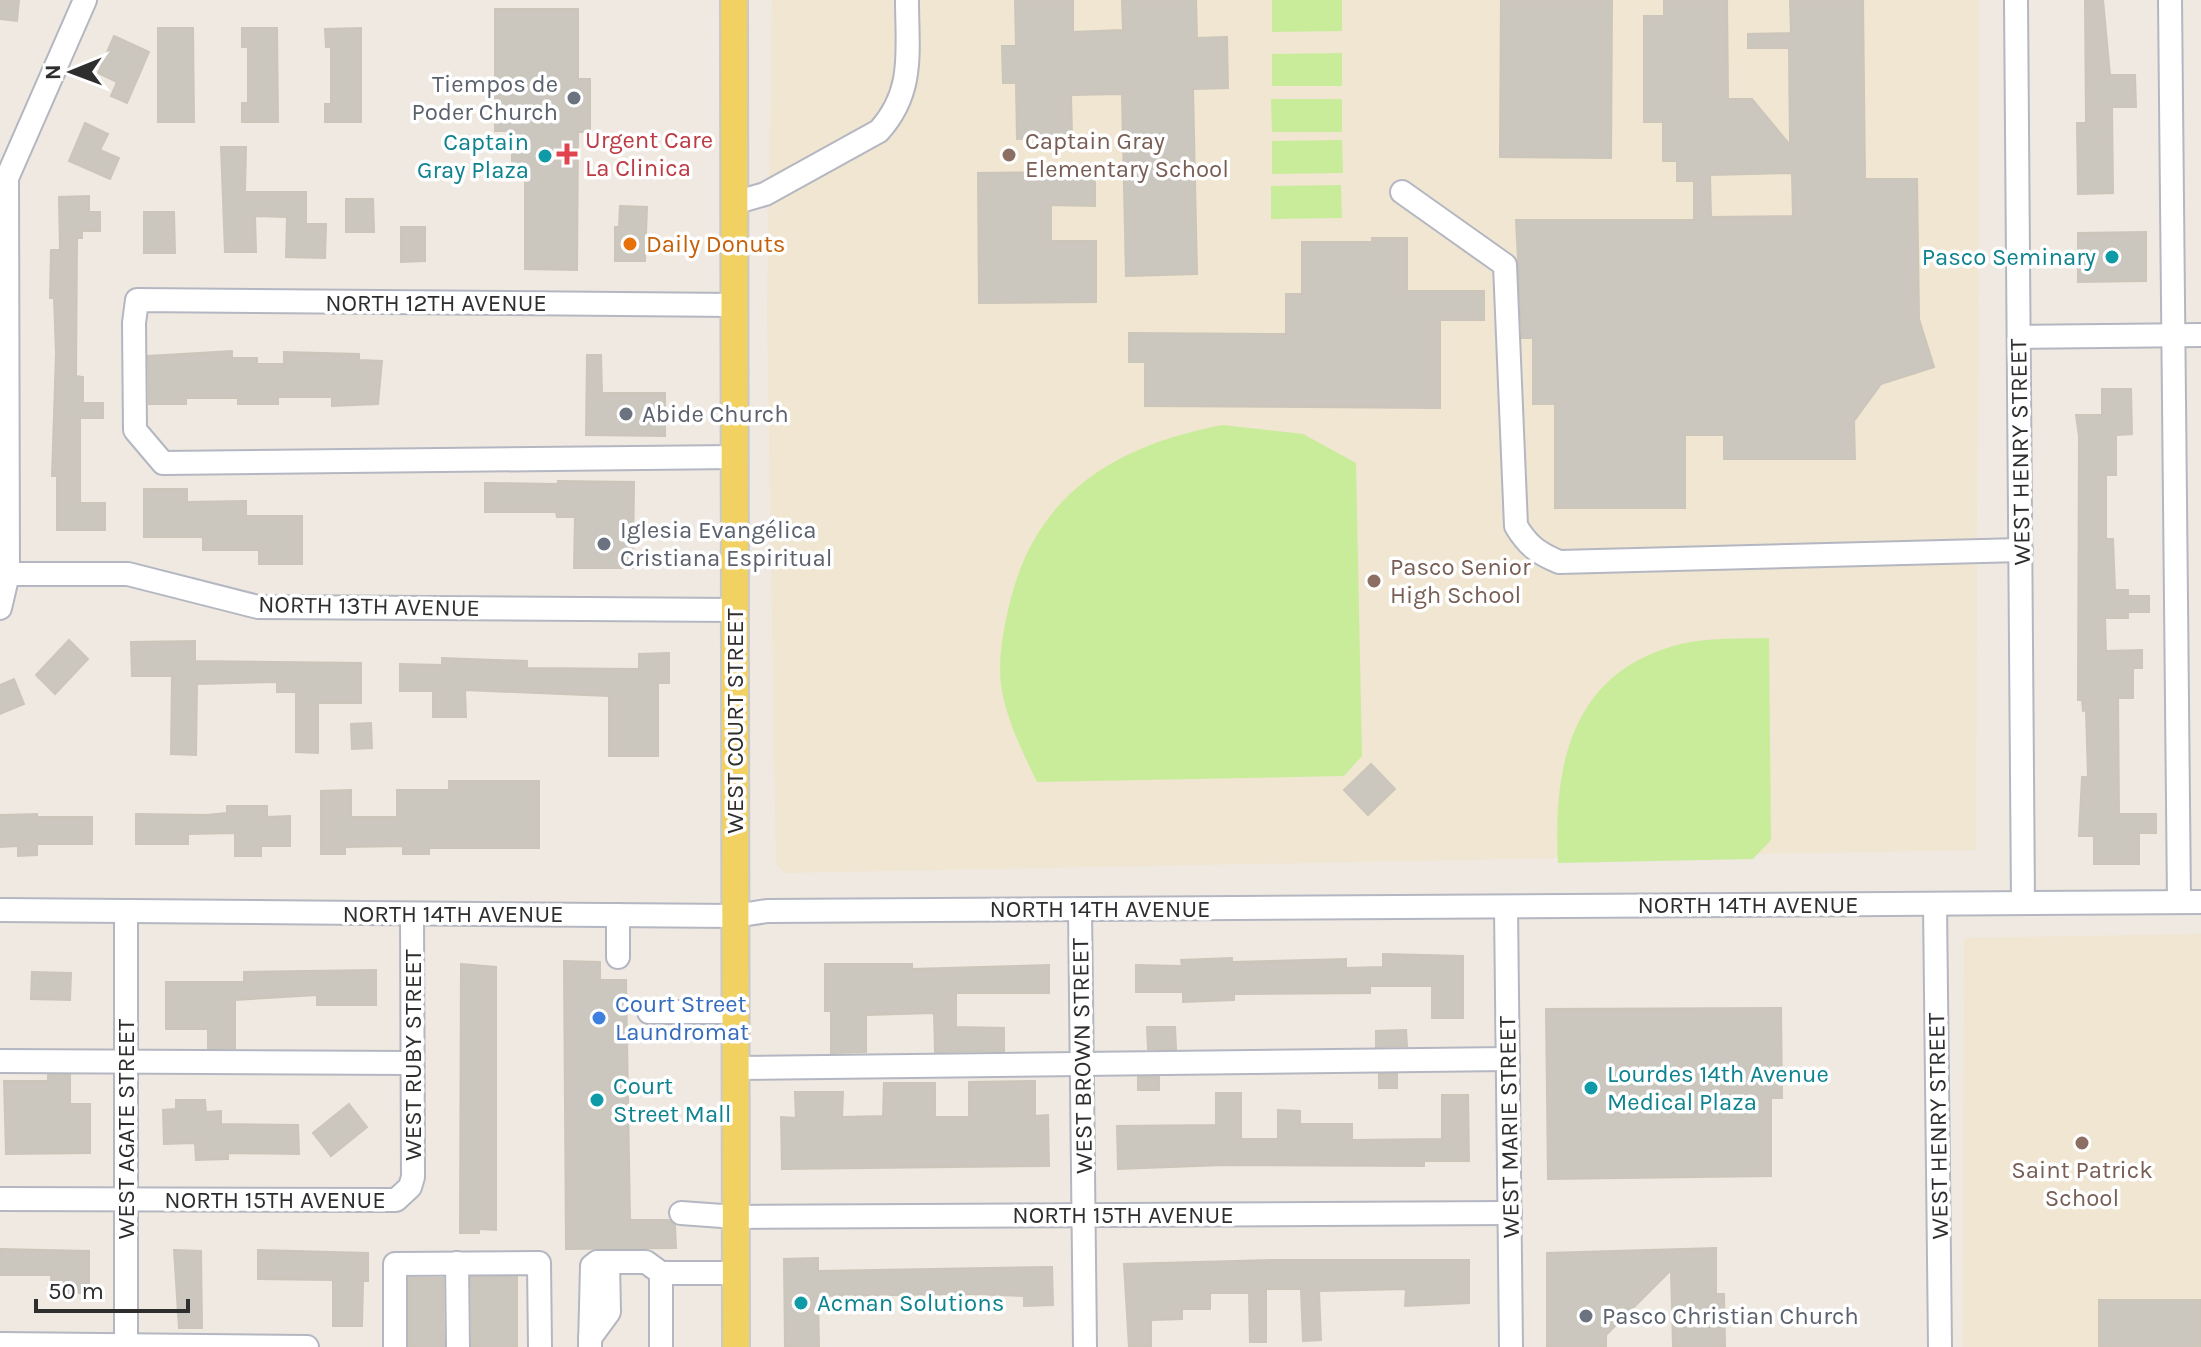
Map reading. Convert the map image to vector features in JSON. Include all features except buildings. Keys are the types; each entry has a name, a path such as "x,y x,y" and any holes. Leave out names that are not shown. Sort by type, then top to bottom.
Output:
{"main road":[{"name":"WEST COURT STREET","path":"734,0 736,1347"}],"street":[{"path":"0,608 8,574 4,419 4,178 85,0"},
{"path":"734,203 765,194 879,131 891,117 906,88 907,0"},
{"name":"WEST HENRY STREET","path":"2016,0 2023,903"},
{"path":"2170,0 2172,335 2190,902"},
{"path":"1402,192 1505,265 1516,526 1526,544 1537,553 1559,562 2021,550"},
{"name":"NORTH 12TH AVENUE","path":"734,305 137,300 134,323 135,430 163,463 734,457"},
{"path":"2019,337 2201,335"},
{"name":"NORTH 13TH AVENUE","path":"8,574 128,574 258,607 735,610"},
{"name":"NORTH 14TH AVENUE","path":"0,910 735,916 767,911 2190,902"},
{"name":"WEST HENRY STREET","path":"1935,904 1940,1347"},
{"name":"WEST MARIE STREET","path":"1506,907 1511,1347"},
{"name":"WEST BROWN STREET","path":"1080,909 1085,1347"},
{"name":"WEST AGATE STREET","path":"126,911 126,1346"},
{"name":"WEST RUBY STREET","path":"404,1194 413,1177 412,914"},
{"path":"618,915 618,957"},
{"path":"649,1012 736,1012"},
{"path":"736,1068 1508,1059"},
{"path":"0,1061 412,1063"},
{"name":"NORTH 15TH AVENUE","path":"0,1199 387,1203 404,1194"},
{"name":"NORTH 15TH AVENUE","path":"681,1213 736,1217 1510,1213"},
{"path":"590,1342 592,1266 608,1262 646,1262 661,1273 736,1273"},
{"path":"457,1263 458,1347"},
{"path":"395,1347 395,1264 457,1263 539,1263 540,1347"},
{"path":"661,1273 661,1347"},
{"path":"0,1344 307,1347"}],"shaded area":[{"name":"Pasco Senior High School","path":"772,0 1979,0 1976,850 785,873 776,864 767,311"},
{"name":"Saint Patrick School","path":"2201,934 2201,1347 1963,1347 1964,938"}],"green space":[{"path":"1272,0 1342,0 1342,31 1272,32"},
{"path":"1342,53 1342,86 1272,86 1272,54"},
{"path":"1271,99 1342,99 1342,132 1272,132"},
{"path":"1342,140 1343,173 1272,174 1272,141"},
{"path":"1341,185 1342,218 1271,219 1271,186"},
{"path":"1222,425 1303,434 1356,463 1362,756 1344,776 1037,782 1007,710 1000,665 1009,606 1021,567 1038,533 1060,505 1085,481 1114,462 1147,446"},
{"path":"1769,638 1771,840 1753,859 1558,863 1559,794 1565,762 1574,732 1589,704 1609,681 1636,661 1670,647 1719,639"}],"place":[{"name":"Tiempos de Poder Church","path":"574,98"},
{"name":"Urgent Care La Clinica","path":"567,154"},
{"name":"Captain Gray Elementary School","path":"1009,155"},
{"name":"Captain Gray Plaza","path":"545,156"},
{"name":"Daily Donuts","path":"630,244"},
{"name":"Pasco Seminary","path":"2112,257"},
{"name":"Abide Church","path":"626,414"},
{"name":"Iglesia Evangélica Cristiana Espiritual","path":"604,544"},
{"name":"Pasco Senior High School","path":"1374,581"},
{"name":"Court Street Laundromat","path":"599,1018"},
{"name":"Lourdes 14th Avenue Medical Plaza","path":"1591,1088"},
{"name":"Court Street Mall","path":"597,1100"},
{"name":"Saint Patrick School","path":"2082,1143"},
{"name":"Acman Solutions","path":"801,1303"},
{"name":"Pasco Christian Church","path":"1586,1316"}]}
